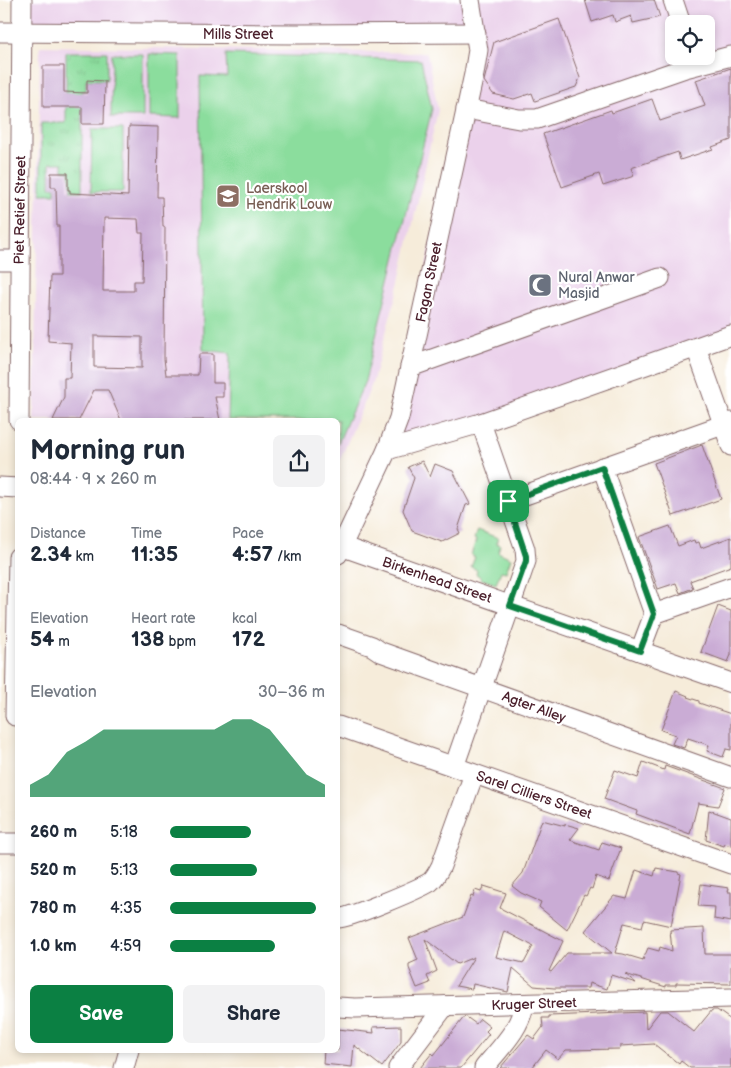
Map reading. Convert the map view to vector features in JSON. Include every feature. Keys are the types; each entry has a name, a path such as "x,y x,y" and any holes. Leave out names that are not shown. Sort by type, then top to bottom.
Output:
{"street":[{"name":"Piet Retief Street","path":"19,418 22,0"},
{"name":"Fagan Street","path":"340,546 386,450 398,418 478,50 470,0"},
{"path":"673,0 678,15"},
{"name":"Mills Street","path":"0,32 272,34 476,32"},
{"path":"715,58 731,56"},
{"path":"466,109 519,119 537,119 689,65"},
{"path":"0,260 20,260"},
{"path":"410,367 660,278"},
{"path":"386,450 481,423 731,335"},
{"path":"698,347 698,353 727,423 731,446"},
{"path":"454,767 526,561 526,556 481,423"},
{"path":"508,501 727,423"},
{"path":"602,467 654,614 640,651"},
{"path":"0,487 15,488"},
{"name":"Birkenhead Street","path":"340,548 731,683"},
{"path":"654,614 731,587"},
{"path":"11,715 15,625"},
{"name":"Agter Alley","path":"340,635 372,646 381,652 731,777"},
{"name":"Sarel Cilliers Street","path":"340,727 731,864"},
{"path":"340,918 352,916 423,885 434,878 441,866 474,774"},
{"path":"0,843 15,843"},
{"name":"Kruger Street","path":"340,1007 731,998"},
{"path":"484,1068 517,1026 524,1004"},
{"path":"398,1068 445,1006"},
{"path":"124,1068 128,1053"}],"shaded area":[{"path":"22,0 731,0 731,335 387,450 476,33 21,32"},
{"name":"Laerskool Hendrik Louw","path":"40,46 427,53 438,110 400,281 372,384 340,460 340,418 34,418"}],"green space":[{"path":"66,52 107,52 107,80 86,80 86,91 82,91 82,191 71,191 70,171 63,170 63,163 50,163 50,187 55,187 55,194 41,194 41,123 66,123"},
{"path":"112,54 143,54 143,117 111,117"},
{"path":"149,54 180,55 180,118 149,117"},
{"path":"226,54 421,60 432,109 365,381 340,438 340,418 228,418 230,353 203,350 200,76 227,77"},
{"path":"92,129 123,129 123,192 91,192"},
{"path":"477,530 498,538 496,543 500,545 498,552 511,558 506,572 501,571 496,584 481,579 476,574 477,570 471,567 475,557 471,555"}],"building":[{"path":"585,0 654,0 660,17 633,23 631,16 615,22 613,15 592,22"},
{"path":"559,19 580,78 576,87 535,101 532,93 514,99 493,94 484,81 494,42"},
{"path":"43,66 64,66 64,92 87,93 87,80 105,81 104,124 82,124 82,107 43,107"},
{"path":"731,68 731,140 712,147 713,149 680,160 678,152 631,168 634,176 603,186 599,174 562,187 543,134 611,110 612,113 652,99 660,121 705,106 696,80"},
{"path":"129,126 158,127 157,197 162,197 163,227 165,227 164,359 166,375 198,375 199,354 213,354 213,383 223,383 223,397 215,397 220,418 120,418 108,390 94,390 80,418 54,418 64,397 64,378 70,378 71,343 48,341 50,276 59,276 59,226 57,226 56,187 51,187 51,173 68,173 68,190 70,190 70,193 128,196","holes":["104,218 138,219 139,233 143,233 142,281 134,281 134,291 103,291","94,336 142,337 142,368 94,367"]},
{"path":"702,445 721,499 673,516 654,463"},
{"path":"422,461 430,477 435,464 453,471 470,504 466,505 458,529 460,533 442,542 412,531 403,510 414,478 408,467"},
{"path":"670,526 678,546 694,540 695,543 699,542 701,548 731,537 731,566 690,581 693,588 680,593 676,583 658,589 639,537"},
{"path":"718,606 731,611 731,655 728,662 701,652"},
{"path":"676,691 699,701 699,703 731,714 731,750 726,749 723,757 707,751 709,745 688,738 684,748 672,744 676,735 661,730"},
{"path":"643,762 664,770 665,766 725,788 718,806 698,803 690,834 636,814 637,811 604,799 615,770 638,778"},
{"path":"709,810 731,818 731,846 725,844 724,846 706,840"},
{"path":"542,820 579,828 570,840 599,850 602,842 621,848 609,881 596,876 592,889 590,888 586,896 584,895 567,930 539,907 541,902 521,893 512,886 523,873"},
{"path":"656,868 681,874 671,926 644,920 642,927 624,923 615,953 643,960 648,948 659,951 660,947 672,951 670,930 704,928 705,954 731,954 731,984 676,983 676,985 666,985 666,987 625,974 636,983 611,975 607,989 589,983 588,988 554,988 534,986 513,968 508,992 473,984 472,989 456,986 474,957 457,964 425,939 437,971 427,976 430,983 417,988 409,964 418,960 409,938 463,917 475,890 481,892 484,886 506,893 500,908 563,941 549,971 551,972 567,953 612,953 585,931 614,896 627,899 636,870 654,876","holes":["504,931 533,946 524,963 496,957"]},
{"path":"701,884 729,888 728,892 731,892 731,922 714,919 715,907 698,906"},
{"path":"712,1010 717,1010 731,1020 731,1068 690,1068 681,1061 679,1064 654,1044 620,1046 620,1049 566,1050 558,1059 546,1050 532,1068 500,1068 528,1035 534,1039 543,1027 542,1018 549,1018 549,1016 645,1012 646,1029 660,1011 668,1011 694,1032"},
{"path":"465,1016 476,1024 480,1019 490,1027 486,1031 489,1034 461,1068 420,1068 432,1053 434,1055"},
{"path":"401,1026 401,1042 382,1067 354,1045 352,1067 323,1064 324,1053 340,1053 340,1029 374,1033 373,1027"}],"place":[{"name":"Laerskool Hendrik Louw","path":"228,196"},
{"name":"Nural Anwar Masjid","path":"540,285"}],"route":[{"path":"602,467 654,614 640,651 510,606 526,561 526,556 508,501 602,467"}]}
